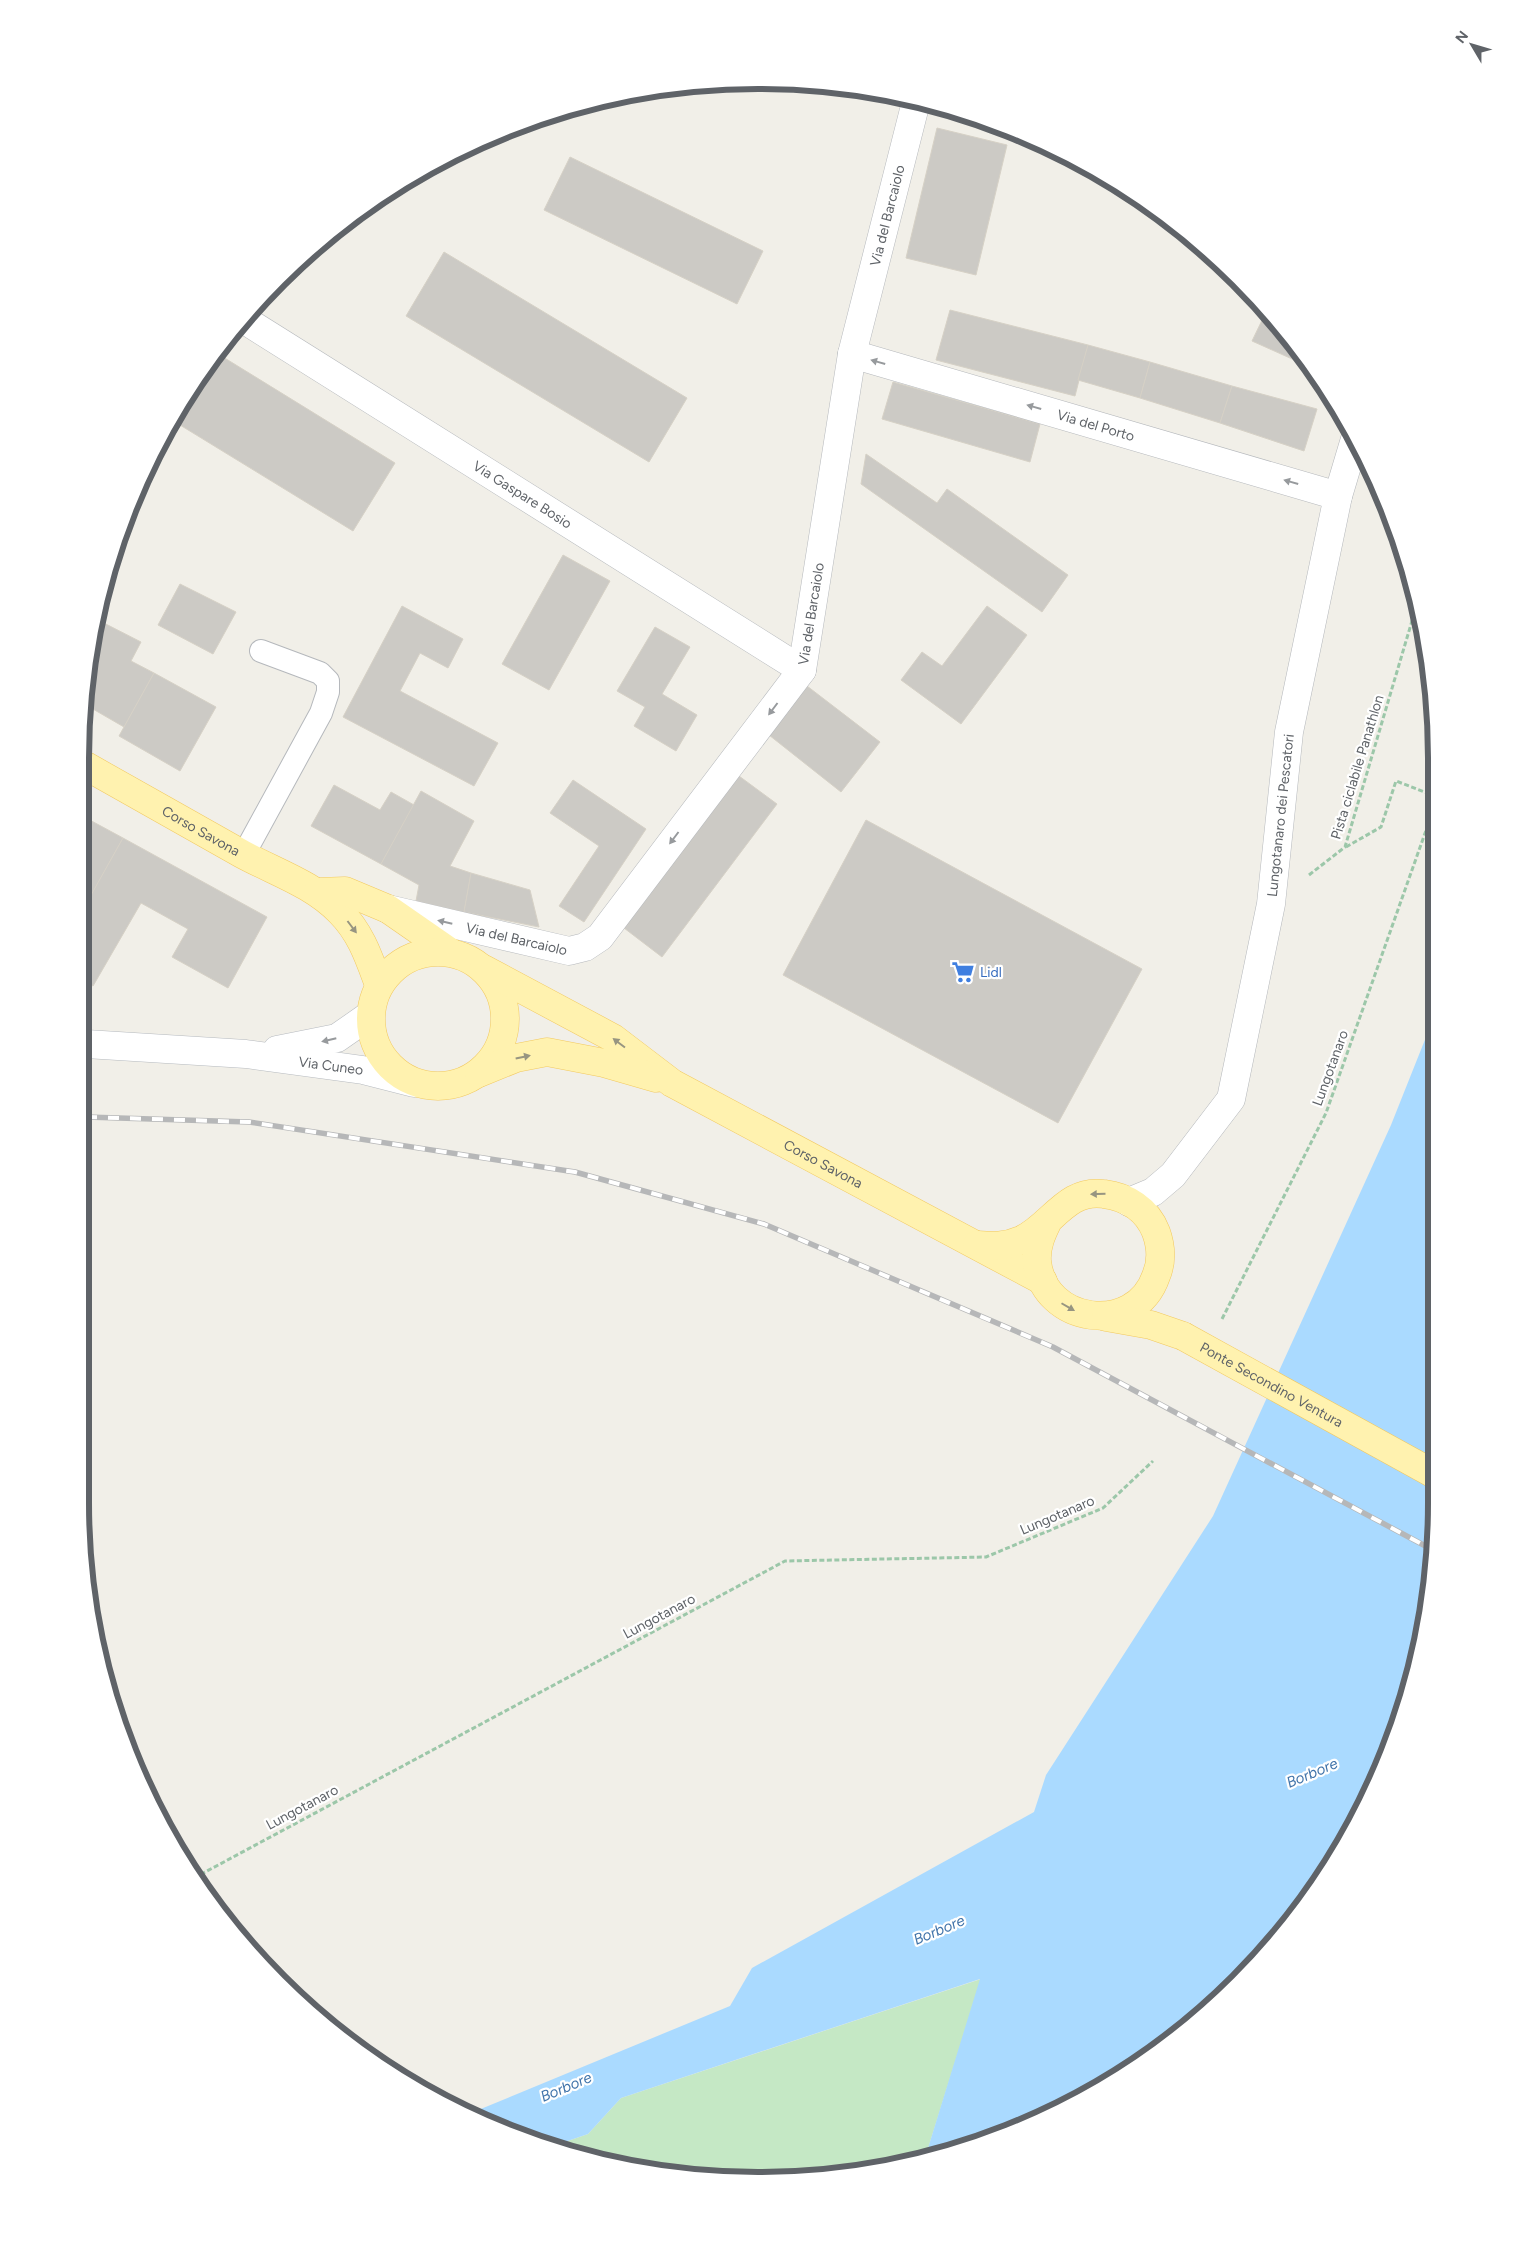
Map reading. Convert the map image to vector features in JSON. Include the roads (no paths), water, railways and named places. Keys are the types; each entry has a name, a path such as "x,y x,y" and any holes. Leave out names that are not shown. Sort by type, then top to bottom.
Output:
{"main road":[{"name":"Corso Savona","path":"89,768 244,854 318,892 356,930 365,947 379,985"},
{"name":"Corso Savona","path":"318,892 345,891 388,909 450,952 468,958 484,969 613,1038 672,1083 1043,1280"},
{"name":"Corso Savona","path":"450,952 429,952 409,958 392,969 379,985 372,999 370,1015 372,1036 381,1056 396,1072 414,1083 436,1087 458,1084 516,1058 547,1052 604,1063 672,1083"},
{"name":"Corso Savona","path":"478,1074 492,1060 502,1042 506,1023 504,1002 496,984 484,969"},
{"name":"Corso Savona","path":"975,1245 1000,1246 1022,1240 1048,1221 1062,1206 1081,1196 1101,1193 1122,1197 1140,1208 1156,1233 1160,1243 1157,1275 1158,1300 1169,1322 1182,1336"},
{"name":"Corso Savona","path":"1048,1221 1039,1240 1038,1254 1043,1280 1053,1297 1068,1308 1085,1315 1104,1317 1125,1312 1141,1301 1157,1275"},
{"name":"Ponte Secondino Ventura","path":"1104,1317 1150,1325 1182,1336 1428,1471"}],"street":[{"name":"Via del Barcaiolo","path":"388,909 569,951 584,947 600,937 802,670 852,354 914,108"},
{"name":"Via Gaspare Bosio","path":"250,323 802,670"},
{"name":"Via del Porto","path":"852,354 1338,496"},
{"name":"Lungotanaro dei Pescatori","path":"1129,1202 1152,1192 1173,1175 1231,1099 1271,904 1289,732 1338,496 1352,449"},
{"name":"Via Cuneo","path":"246,1054 337,1038 370,1015"},
{"name":"Via Cuneo","path":"89,1044 246,1054 363,1070 414,1083"},
{"name":"Lungotanaro dei Pescatori","path":"1156,1233 1160,1206 1173,1175"}],"lane":[{"path":"244,854 321,713 328,692 328,682 320,673 260,651"}],"water":[{"name":"Borbore","path":"1428,1032 1428,1502 1423,1590 1405,1676 1393,1718 1359,1799 1339,1837 1315,1875 1262,1944 1200,2006 1166,2034 1093,2083 1015,2121 974,2137 927,2150 980,1979 621,2098 588,2134 563,2143 543,2137 478,2110 730,2006 752,1968 1034,1812 1046,1775 1213,1516 1391,1125"}],"railway":[{"path":"89,1117 249,1122 575,1172 764,1224 1053,1347 1427,1547"}],"place":[{"name":"Lidl","path":"963,972"}]}
